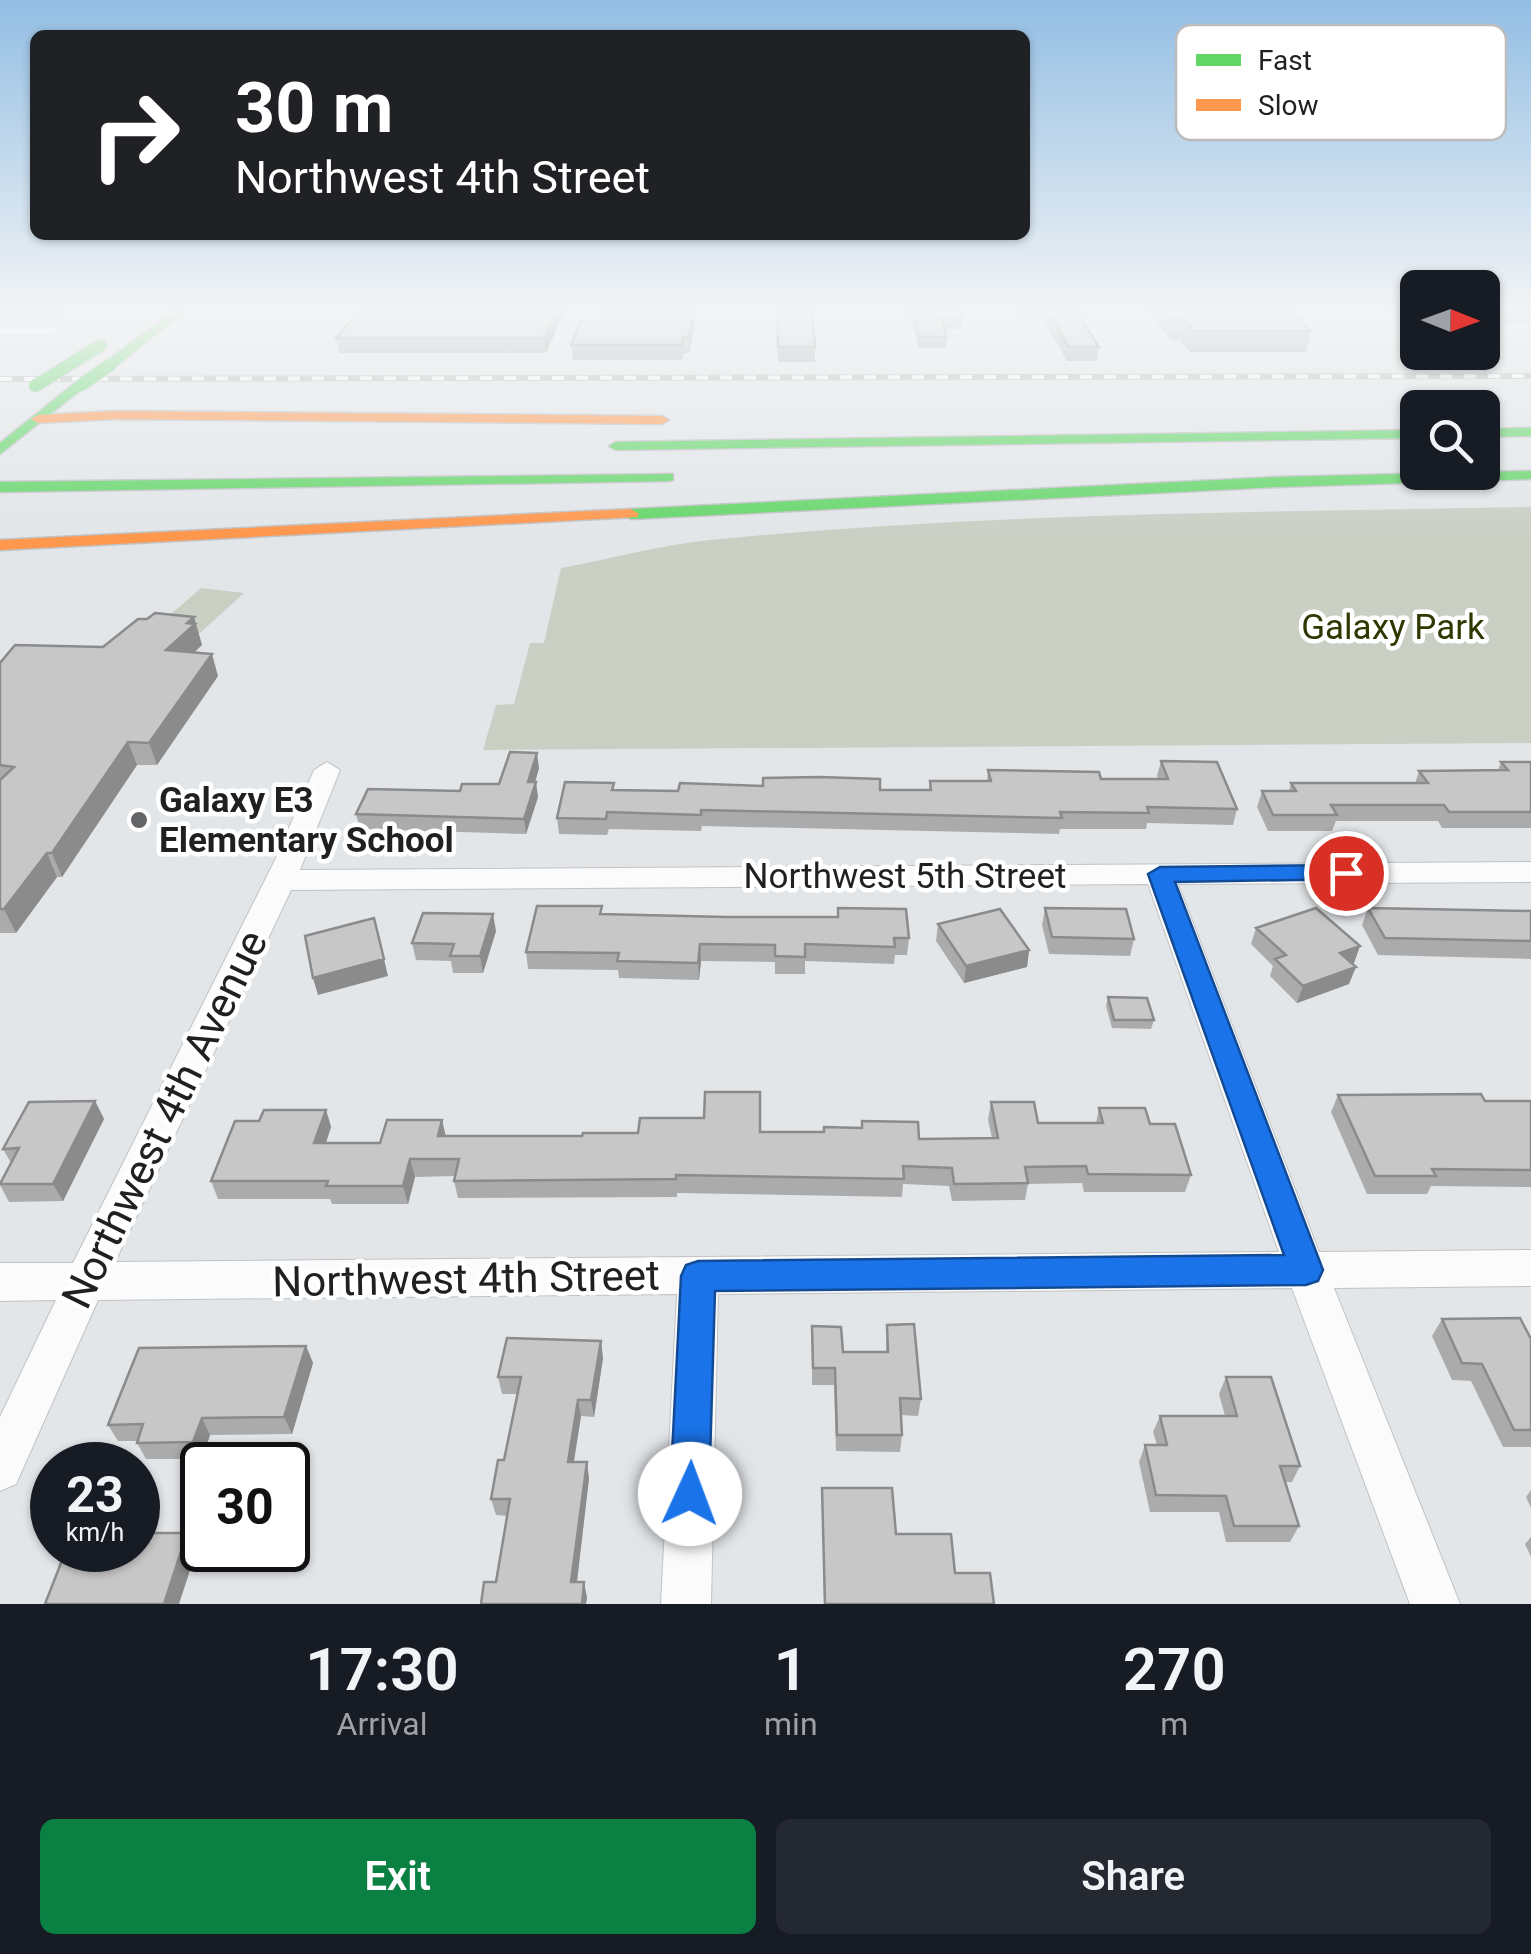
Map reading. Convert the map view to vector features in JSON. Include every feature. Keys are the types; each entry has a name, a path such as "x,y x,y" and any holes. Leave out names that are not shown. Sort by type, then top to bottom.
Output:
{"main road":[{"path":"5,430 47,385"},
{"path":"86,385 78,404 116,416"},
{"path":"38,419 86,385"},
{"path":"5,430 38,419 116,416 679,420"},
{"path":"718,421 1246,426 1333,436"},
{"path":"5,430 40,455"},
{"path":"1500,433 1531,432"},
{"path":"597,446 1400,434"},
{"path":"1500,464 1531,463"},
{"path":"1018,471 1400,464"},
{"path":"8,543 1277,482 1531,475"},
{"path":"0,488 699,476"}],"street":[{"name":"Northwest 4th Avenue","path":"0,1468 84,1282 280,880 327,770"},
{"name":"Northwest 5th Street","path":"280,880 1531,872"},
{"path":"1160,874 1435,1604"},
{"name":"Northwest 4th Street","path":"0,1282 1531,1268"},
{"path":"686,1604 698,1276"}],"green space":[{"name":"Galaxy Park","path":"1531,507 1531,743 483,750 496,705 514,704 530,643 544,643 561,568 691,542 915,524 1120,515"},
{"path":"201,588 244,593 200,633 155,628"}],"building":[{"path":"155,613 194,617 187,623 195,624 166,650 212,654 149,743 128,742 52,853 47,853 4,909 0,909 0,780 14,767 0,765 0,663 15,645 103,647 138,619"},
{"path":"510,752 537,753 528,782 536,782 524,819 356,814 368,789 460,791 462,784 499,784"},
{"path":"1161,761 1217,762 1237,809 1147,807 1149,813 1060,812 1062,818 701,810 701,815 607,812 606,819 557,818 565,782 614,783 612,790 678,791 680,783 763,786 763,778 819,777 880,779 880,790 931,790 930,781 991,781 988,770 1099,772 1101,779 1168,779"},
{"path":"1501,762 1531,762 1531,812 1449,812 1444,805 1331,805 1337,815 1273,815 1262,791 1296,791 1291,783 1428,783 1419,771 1508,770"},
{"path":"537,906 602,906 600,914 726,917 838,917 838,908 906,909 909,938 894,938 895,947 805,944 805,957 775,956 775,945 700,944 698,963 617,961 619,953 526,952"},
{"path":"1045,908 1126,909 1134,939 1052,937"},
{"path":"1316,908 1360,946 1340,953 1356,967 1303,986 1275,959 1286,955 1256,928"},
{"path":"1368,908 1531,911 1531,941 1385,938"},
{"path":"1000,909 1029,950 966,966 938,924"},
{"path":"423,913 493,914 480,956 450,956 454,944 412,943"},
{"path":"374,918 384,959 313,978 305,936"},
{"path":"1108,997 1147,998 1154,1020 1114,1020"},
{"path":"705,1092 760,1092 760,1132 862,1128 862,1121 918,1122 919,1139 998,1138 991,1102 1034,1102 1038,1123 1103,1123 1099,1108 1145,1108 1150,1124 1175,1124 1191,1175 1088,1174 1086,1166 1025,1167 1028,1183 954,1184 952,1168 903,1166 904,1179 676,1175 676,1179 454,1181 459,1159 410,1159 403,1186 326,1186 328,1181 211,1181 235,1121 259,1121 264,1110 326,1110 314,1143 380,1143 387,1120 442,1120 438,1136 582,1136 638,1133 640,1118 704,1118"},
{"path":"1481,1094 1485,1101 1531,1101 1531,1170 1432,1169 1436,1176 1375,1176 1338,1095"},
{"path":"95,1101 53,1184 0,1184 19,1148 3,1149 29,1102"},
{"path":"1520,1318 1531,1339 1531,1430 1514,1430 1482,1364 1462,1363 1442,1319"},
{"path":"914,1324 921,1399 900,1398 902,1435 837,1435 835,1368 813,1368 812,1326 841,1327 843,1352 888,1352 887,1325"},
{"path":"507,1338 601,1341 591,1400 578,1400 568,1462 587,1462 571,1582 584,1582 582,1604 481,1604 484,1582 496,1582 510,1499 491,1499 498,1460 504,1460 521,1377 498,1377"},
{"path":"306,1346 284,1417 202,1418 193,1442 160,1443 137,1442 143,1424 108,1425 139,1348"},
{"path":"1226,1377 1271,1377 1300,1466 1280,1466 1299,1526 1234,1526 1226,1496 1156,1495 1145,1445 1167,1445 1160,1416 1237,1416"},
{"path":"822,1488 892,1488 896,1534 951,1534 955,1573 990,1573 994,1604 825,1604"},
{"path":"160,1533 180,1533 180,1555 164,1604 45,1604 57,1572 160,1572"}],"traffic: fast":[{"path":"0,450 81,385"},
{"path":"1500,433 1531,432"},
{"path":"616,446 1400,434"},
{"path":"631,514 1277,482 1531,475"},
{"path":"0,487 668,477"}],"traffic: slow":[{"path":"38,419 116,415 662,420"},
{"path":"0,545 631,514"}],"place":[{"name":"Galaxy E3 Elementary School","path":"139,820"}],"route":[{"path":"690,1494 698,1276 1306,1270 1160,874 1346,873"}]}
